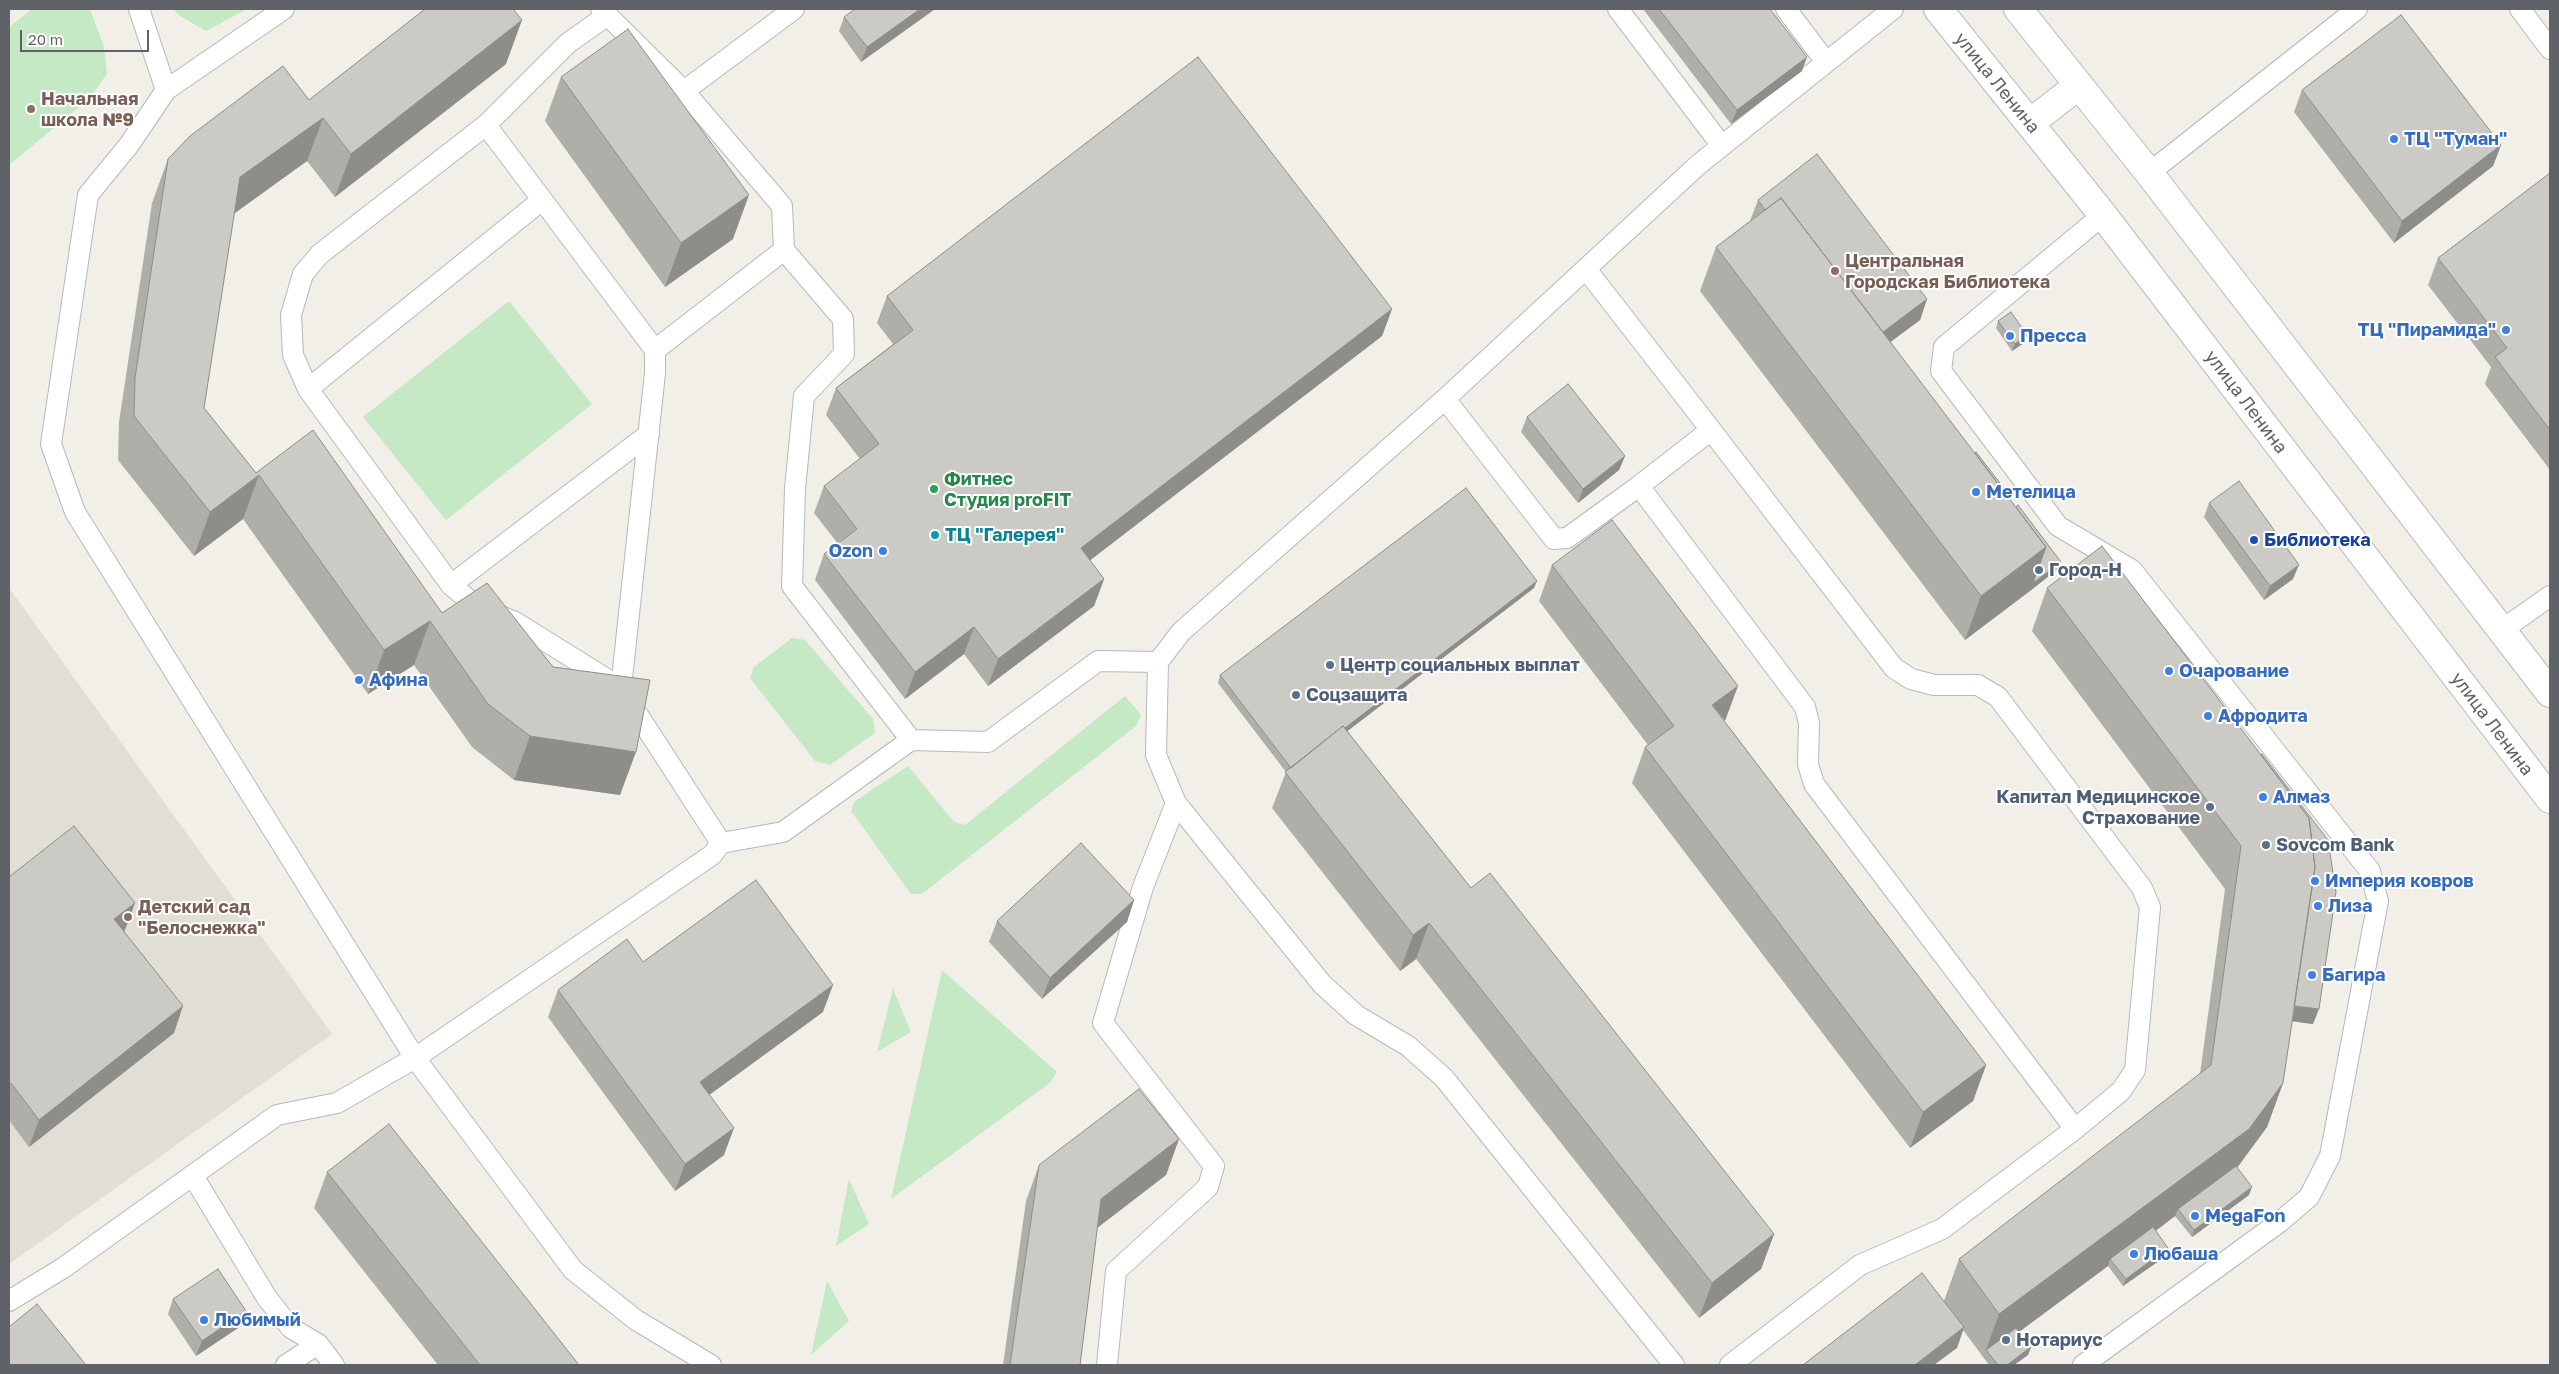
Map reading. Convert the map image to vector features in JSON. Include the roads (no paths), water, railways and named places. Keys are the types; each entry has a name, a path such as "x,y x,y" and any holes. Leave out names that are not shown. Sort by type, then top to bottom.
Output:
{"main road":[{"name":"улица Ленина","path":"1938,9 2103,215 2550,799"},
{"path":"2018,9 2149,172 2550,693"},
{"path":"2030,123 2079,85"}],"lane":[{"path":"139,9 166,90"},
{"path":"284,9 166,90 129,145 88,195 51,444 75,512 416,1058 573,1270 636,1320 711,1365"},
{"path":"684,91 794,9"},
{"path":"1618,9 1722,146"},
{"path":"1786,9 1826,62"},
{"path":"1674,1365 1444,1078 1408,1046 1356,1014 1322,984 1176,803 1156,755 1158,662 1181,632 1445,399 1698,165 1893,9"},
{"path":"2149,172 2357,9"},
{"path":"2520,9 2550,49"},
{"path":"721,843 621,688 515,622 476,606 451,585 308,389 293,355 290,314 303,274 320,254 486,125 568,43 605,12 684,91 782,206 784,250 843,318 844,354 804,396 795,489 792,586 911,740"},
{"path":"486,125 655,350 655,373 621,688"},
{"path":"308,389 542,200"},
{"path":"2084,1365 2281,1221 2309,1197 2330,1156 2378,901 2370,871 2132,570 2058,526 1941,371 1944,347 2103,215"},
{"path":"655,350 784,250"},
{"path":"1586,269 1894,668 1911,679 1934,685 1978,685 1998,697 2142,888 2150,907 2134,1070 2121,1091 1942,1229 1860,1265 1730,1365"},
{"path":"1445,399 1554,539 1567,538 1639,486 1711,430"},
{"path":"451,585 648,434"},
{"path":"1639,486 1804,707 1809,723 1808,764 1814,784 2075,1128"},
{"path":"2502,630 2550,596"},
{"path":"9,1301 63,1268 277,1115 337,1103 416,1058 712,855 721,843 783,832 911,740 988,742 1098,661 1158,662"},
{"path":"1107,1365 1116,1271 1208,1188 1214,1166 1103,1023 1143,887 1176,803"},
{"path":"193,1176 267,1298 291,1328 318,1344 334,1365"},
{"path":"286,1365 318,1344"}],"place":[{"name":"Начальная школа №9","path":"31,109"},
{"name":"ТЦ \"Туман\"","path":"2394,139"},
{"name":"Центральная Городская Библиотека","path":"1835,271"},
{"name":"ТЦ \"Пирамида\"","path":"2506,330"},
{"name":"Пресса","path":"2010,336"},
{"name":"Фитнес Студия proFIT","path":"934,489"},
{"name":"Метелица","path":"1976,492"},
{"name":"ТЦ \"Галерея\"","path":"935,535"},
{"name":"Библиотека","path":"2254,540"},
{"name":"Ozon","path":"883,551"},
{"name":"Город-Н","path":"2039,570"},
{"name":"Центр социальных выплат","path":"1330,665"},
{"name":"Очарование","path":"2169,671"},
{"name":"Афина","path":"359,680"},
{"name":"Соцзащита","path":"1296,695"},
{"name":"Афродита","path":"2208,716"},
{"name":"Алмаз","path":"2263,797"},
{"name":"Капитал Медицинское Страхование","path":"2210,807"},
{"name":"Sovcom Bank","path":"2266,845"},
{"name":"Империя ковров","path":"2315,881"},
{"name":"Лиза","path":"2318,906"},
{"name":"Детский сад \"Белоснежка\"","path":"128,917"},
{"name":"Багира","path":"2312,975"},
{"name":"MegaFon","path":"2195,1216"},
{"name":"Любаша","path":"2134,1254"},
{"name":"Любимый","path":"204,1320"},
{"name":"Нотариус","path":"2006,1340"}]}
